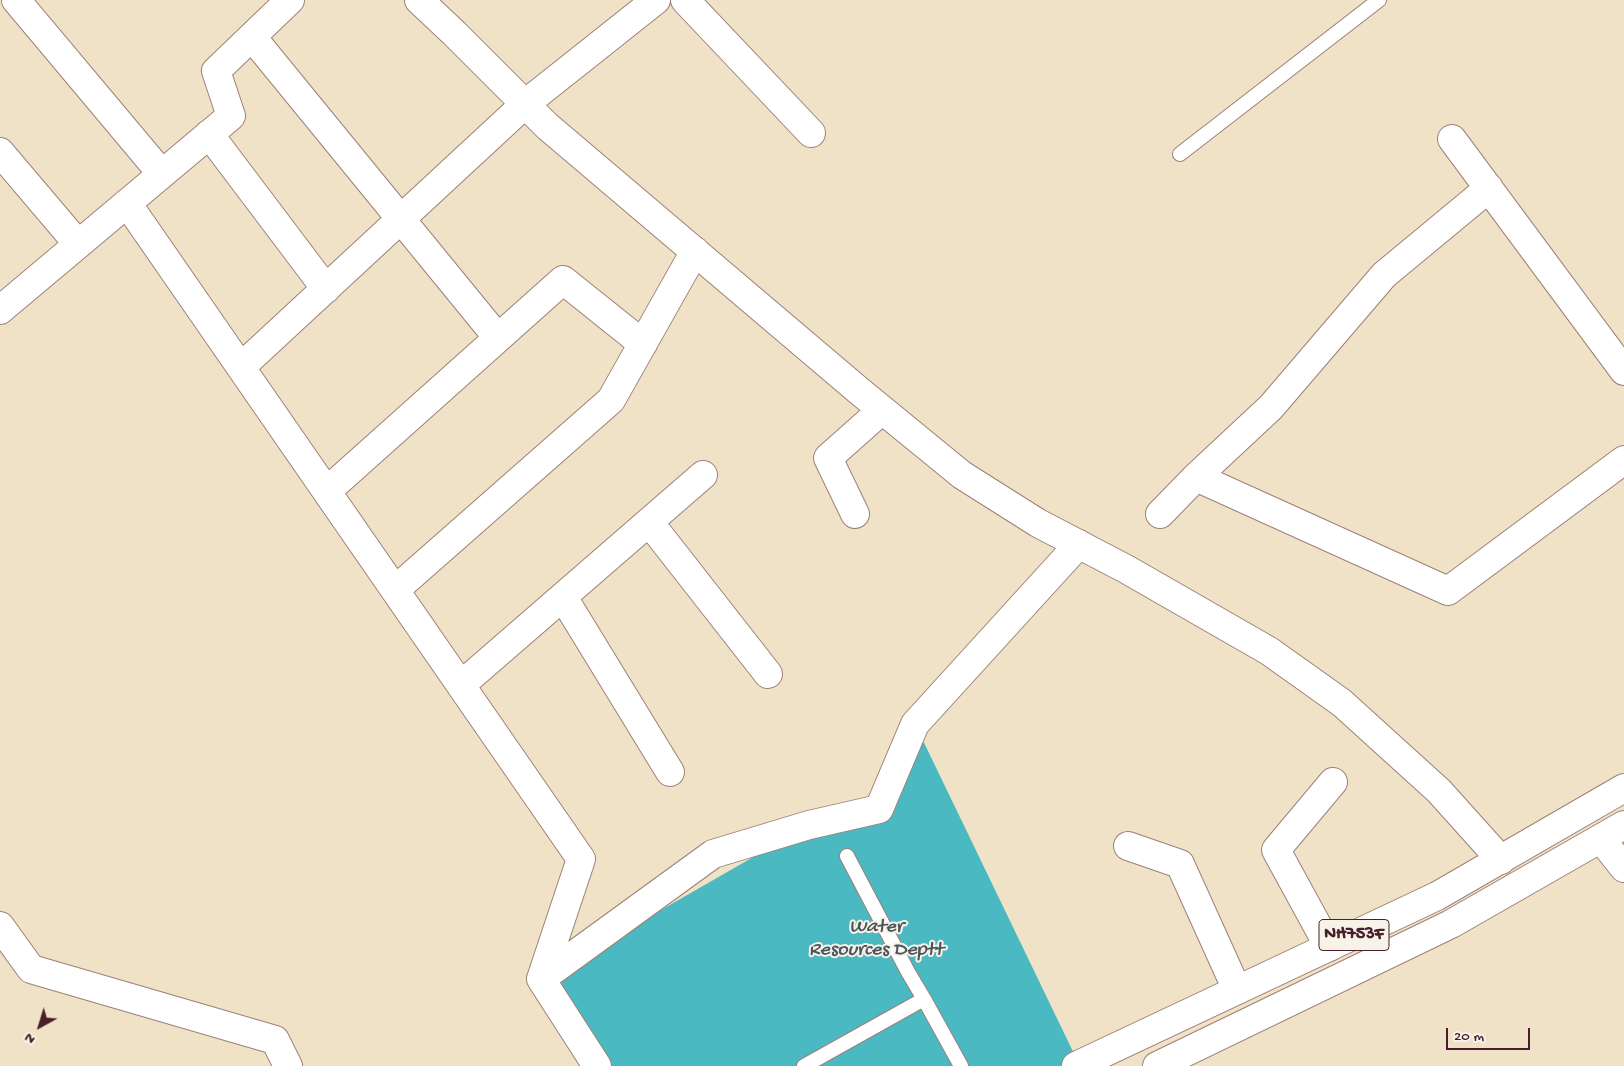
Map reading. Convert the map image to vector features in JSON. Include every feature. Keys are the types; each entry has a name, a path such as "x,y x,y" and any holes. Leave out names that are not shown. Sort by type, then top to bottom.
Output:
{"main road":[{"path":"16,0 162,174"},
{"path":"0,310 231,116 216,71 290,0"},
{"path":"419,0 454,32 547,126 882,410 962,475 1038,523 1126,569 1269,651 1342,703 1439,791 1501,860"},
{"path":"241,367 525,104 656,0"},
{"path":"685,0 811,133"},
{"path":"252,37 498,338"},
{"path":"209,134 326,289"},
{"path":"1452,139 1624,371"},
{"path":"0,152 78,244"},
{"path":"1160,514 1196,477 1271,407 1384,275 1489,188"},
{"path":"127,203 581,859 540,979"},
{"path":"395,590 611,400 695,251"},
{"path":"327,491 563,280 643,344"},
{"path":"855,514 828,458 882,410"},
{"path":"1196,477 1448,591 1624,460"},
{"path":"460,685 703,475"},
{"path":"648,522 768,674"},
{"path":"540,979 712,854 809,825 879,809 914,724 1079,544"},
{"path":"563,597 670,772"},
{"path":"1330,946 1276,850 1333,782"},
{"name":"NH753F","path":"1076,1066 1437,896 1624,788"},
{"path":"1613,832 1624,868"},
{"name":"NH753F","path":"1157,1066 1451,924 1613,832"},
{"path":"1128,846 1180,864 1237,990"},
{"path":"0,926 31,969 275,1040 288,1066"},
{"path":"540,979 597,1066"}],"lane":[{"path":"1180,154 1378,0"},
{"path":"846,856 961,1066"},
{"path":"804,1066 924,999"}],"water":[{"name":"Water Resources Deptt","path":"915,724 1079,1064 1076,1066 597,1066 541,979 809,825 879,809"}]}
